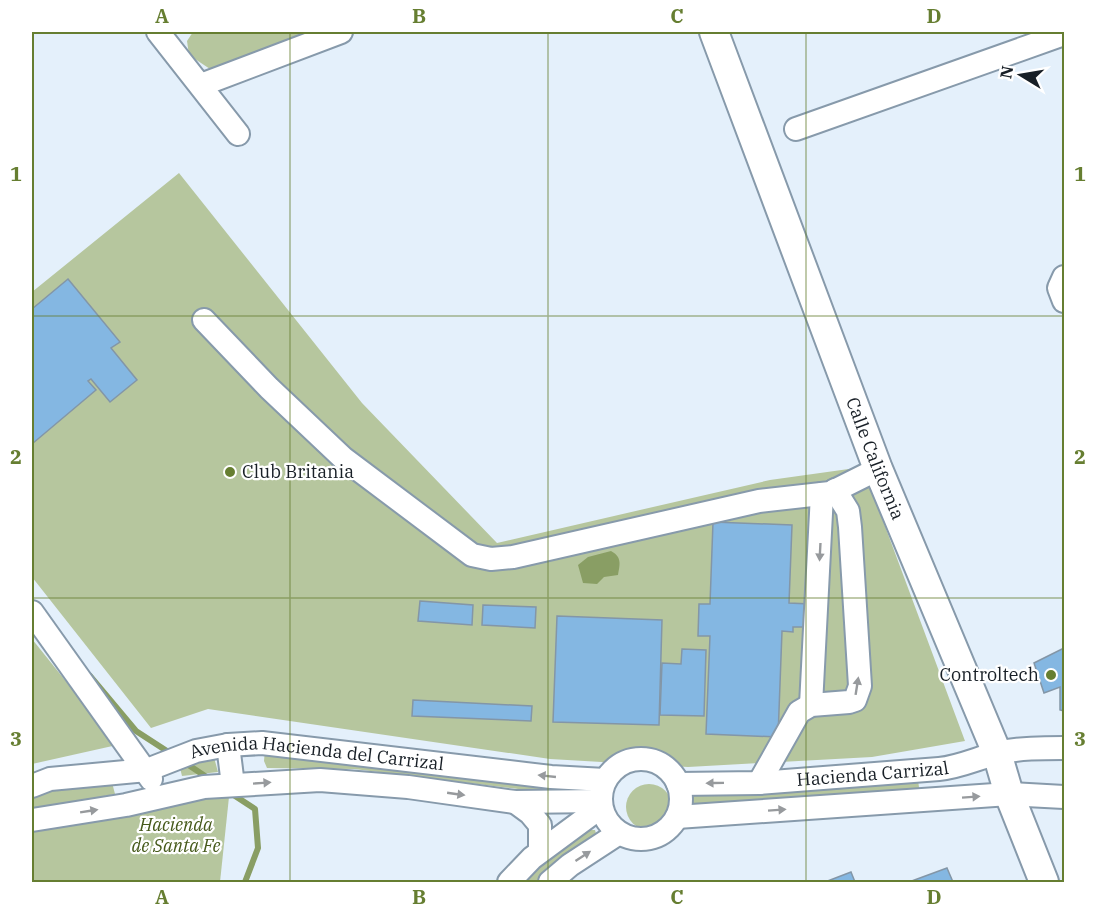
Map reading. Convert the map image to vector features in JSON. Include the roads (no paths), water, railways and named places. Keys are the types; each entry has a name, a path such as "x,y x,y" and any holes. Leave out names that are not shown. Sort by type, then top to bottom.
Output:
{"main road":[{"name":"Calle California","path":"714,32 878,469 997,753 1009,794 1044,882"}],"street":[{"path":"159,32 238,134"},
{"path":"201,85 341,32"},
{"path":"796,129 1065,34"},
{"path":"1065,276 1059,288 1065,301"},
{"path":"204,320 269,388 344,458 472,555 481,558 513,556 759,501 829,492 878,469"},
{"path":"811,705 829,492"},
{"path":"759,783 793,719 811,705 855,700 860,686 848,511 829,492"},
{"path":"32,612 147,770 159,796"},
{"name":"Avenida Hacienda del Carrizal","path":"32,786 50,779 147,770 196,751 228,745 262,743 551,777 602,796"},
{"path":"228,745 233,785"},
{"name":"Hacienda Carrizal","path":"678,784 759,783 939,770 959,767 997,753 1065,748"},
{"path":"509,882 602,796 624,762 643,759 661,764 678,784 680,806 676,817 663,831 644,839 631,838 619,833 611,826 602,796"},
{"name":"Avenida Hacienda del Carrizal","path":"32,820 126,805 204,787 320,780 408,787 515,802 602,796"},
{"name":"Hacienda Carrizal","path":"676,817 1009,794 1065,797"},
{"path":"515,802 540,825 540,851"},
{"path":"550,882 570,865 619,833"}],"waterway":[{"path":"90,676 136,731 173,755"},
{"path":"184,762 211,780"},
{"path":"229,792 255,809 258,848 245,882"}],"place":[{"name":"Club Britania","path":"230,472"},
{"name":"Controltech","path":"1051,675"}],"park label":[{"name":"Hacienda de Santa Fe","path":"176,835"}]}
